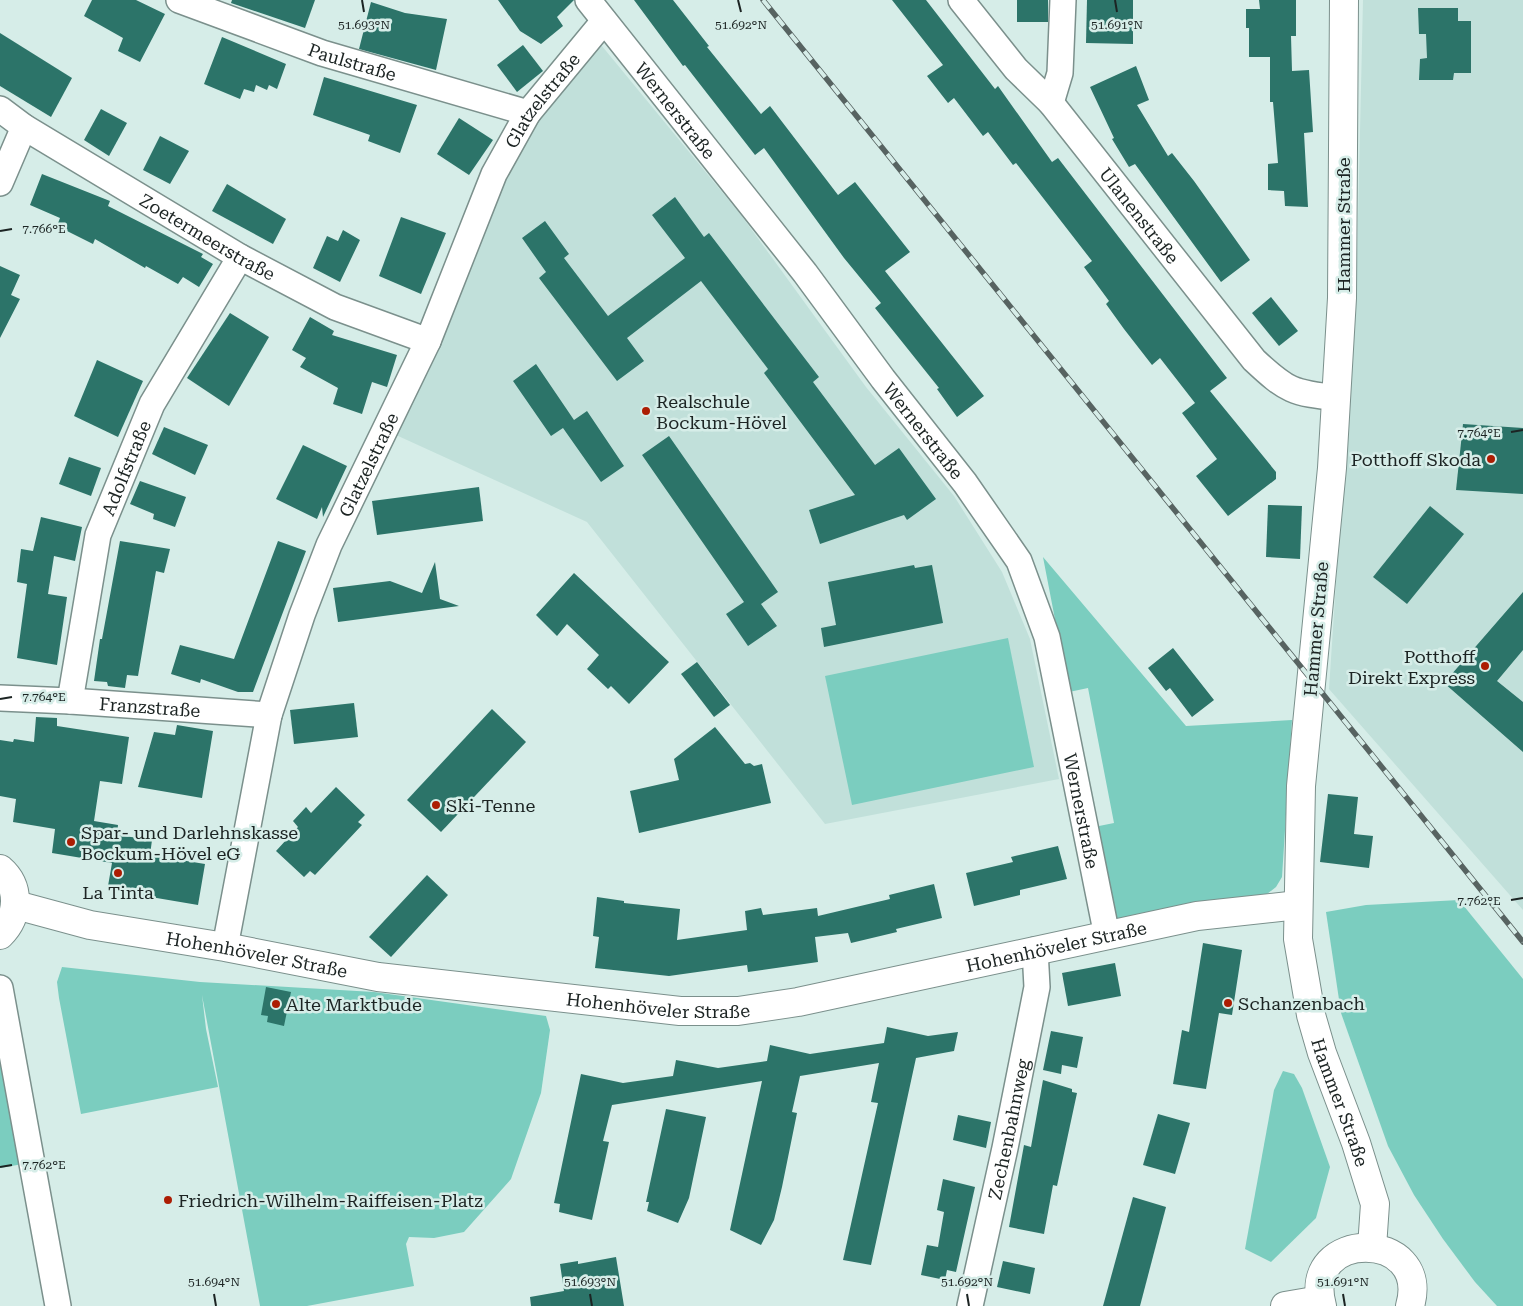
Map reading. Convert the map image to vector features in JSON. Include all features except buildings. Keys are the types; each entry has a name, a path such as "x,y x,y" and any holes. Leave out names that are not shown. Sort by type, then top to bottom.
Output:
{"main road":[{"name":"Hammer Straße","path":"1344,0 1342,279 1337,398 1301,786 1298,905 1300,955 1311,1015 1322,1053 1358,1151 1375,1204 1372,1246"},
{"path":"0,869 10,880 15,892 16,905 8,926 0,935"},
{"name":"Hohenhöveler Straße","path":"16,905 90,925 378,977 489,988 651,1009 710,1012 738,1011 798,1002 1197,916 1298,905"},
{"path":"1285,1306 1321,1303 1323,1276 1333,1260 1348,1250 1372,1246 1395,1256 1403,1265 1411,1282 1416,1304"}],"street":[{"name":"Paulstraße","path":"179,0 322,53 528,112"},
{"name":"Wernerstraße","path":"588,0 804,273 883,379 966,483 1019,561 1047,637 1107,936"},
{"name":"Ulanenstraße","path":"961,0 1016,69 1051,103 1254,360 1275,380 1293,391 1337,398"},
{"path":"1051,103 1060,73 1063,0"},
{"name":"Glatzelstraße","path":"225,948 269,715 302,615 328,545 428,341 494,174 528,112 604,21"},
{"name":"Zoetermeerstraße","path":"0,109 24,127 240,257 335,307 428,341"},
{"path":"0,183 24,127"},
{"name":"Adolfstraße","path":"70,700 98,535 152,404 240,257"},
{"name":"Franzstraße","path":"0,698 70,700 269,715"},
{"name":"Zechenbahnweg","path":"970,1306 1037,987 1036,950"},
{"path":"0,988 58,1306"}],"shaded area":[{"path":"1363,0 1523,0 1523,910 1329,689 1357,264"},
{"name":"Realschule Bockum-Hövel","path":"597,40 741,215 866,387 954,496 1002,572 1030,639 1059,779 825,824 587,522 396,435 515,148"}],"green space":[{"path":"1043,557 1186,726 1292,720 1282,877 1276,887 1267,894 1114,924 1094,827 1114,823 1088,688 1069,692"},
{"path":"1008,638 1034,767 852,805 825,676"},
{"path":"1459,900 1523,979 1523,1306 1497,1306 1475,1282 1443,1239 1414,1195 1388,1146 1341,1013 1326,912 1366,905"},
{"path":"62,967 200,982 374,992 546,1016 550,1030 541,1093 511,1179 464,1232 434,1238 409,1237 406,1244 414,1286 307,1306 260,1306 202,995 206,1029 218,1087 81,1114 59,998 57,982"},
{"path":"0,1051 23,1164 0,1168"},
{"path":"1283,1071 1294,1074 1302,1088 1330,1167 1316,1218 1271,1262 1245,1249 1274,1090"}],"railway":[{"path":"763,0 1523,942"}],"place":[{"name":"Realschule Bockum-Hövel","path":"646,411"},
{"name":"Potthoff Skoda","path":"1491,459"},
{"name":"Potthoff Direkt Express","path":"1485,666"},
{"name":"Ski-Tenne","path":"436,805"},
{"name":"Spar- und Darlehnskasse Bockum-Hövel eG","path":"71,842"},
{"name":"La Tinta","path":"118,873"},
{"name":"Schanzenbach","path":"1228,1003"},
{"name":"Alte Marktbude","path":"276,1004"},
{"name":"Friedrich-Wilhelm-Raiffeisen-Platz","path":"168,1200"}]}
